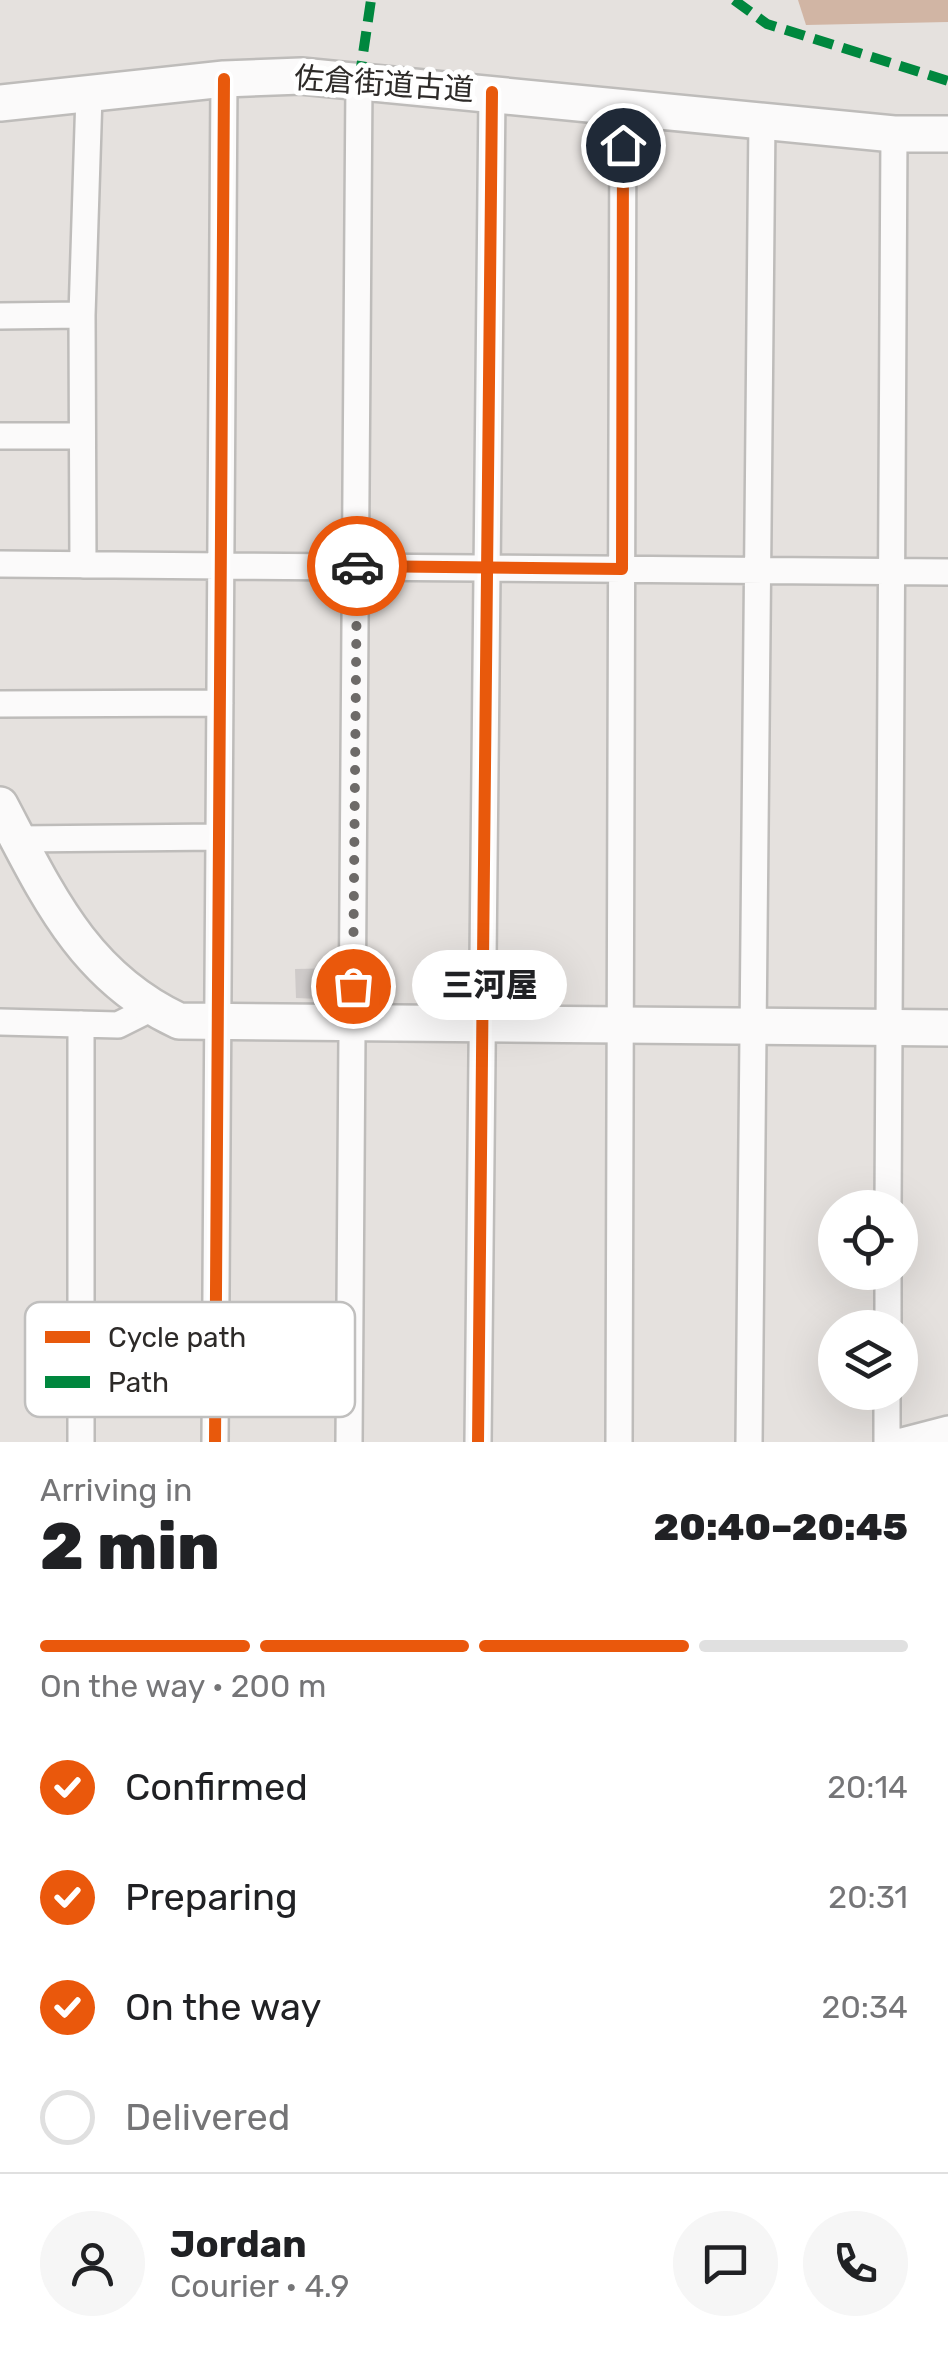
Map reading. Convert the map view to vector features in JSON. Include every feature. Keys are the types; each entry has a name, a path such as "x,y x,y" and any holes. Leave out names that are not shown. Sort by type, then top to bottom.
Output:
{"street":[{"name":"佐倉街道古道","path":"0,102 224,79 300,76 894,134 948,134"},
{"path":"216,1302 224,79"},
{"path":"350,1302 358,80"},
{"path":"478,1442 492,92"},
{"path":"82,565 82,315 89,94"},
{"path":"619,1442 624,106"},
{"path":"748,1442 762,119"},
{"path":"888,1190 894,134"},
{"path":"0,316 82,315"},
{"path":"0,436 82,436"},
{"path":"0,564 948,572"},
{"path":"0,704 220,702"},
{"path":"0,804 76,940 134,999 179,1021 948,1028"},
{"path":"18,839 219,836"},
{"path":"0,1022 118,1025 152,1008"},
{"path":"81,1024 82,1302"},
{"path":"887,1442 888,1410"},
{"path":"82,1417 82,1442"},
{"path":"215,1417 215,1442"},
{"path":"349,1417 349,1442"},
{"path":"898,1442 948,1428"}],"shaded area":[{"path":"798,0 948,0 948,22 806,25"}],"building":[{"path":"340,968 341,1000 296,998 295,969"}],"marked path":[{"path":"359,81 371,0"},
{"path":"734,0 767,24 948,81"}],"cycle path":[{"path":"216,1302 224,79"},
{"path":"478,1442 492,92"},
{"path":"215,1417 215,1442"}],"way so far":[{"path":"353,986 357,566"}],"place":[{"name":"三河屋","path":"353,986"}],"route":[{"path":"357,566 622,569 623,145"}]}
